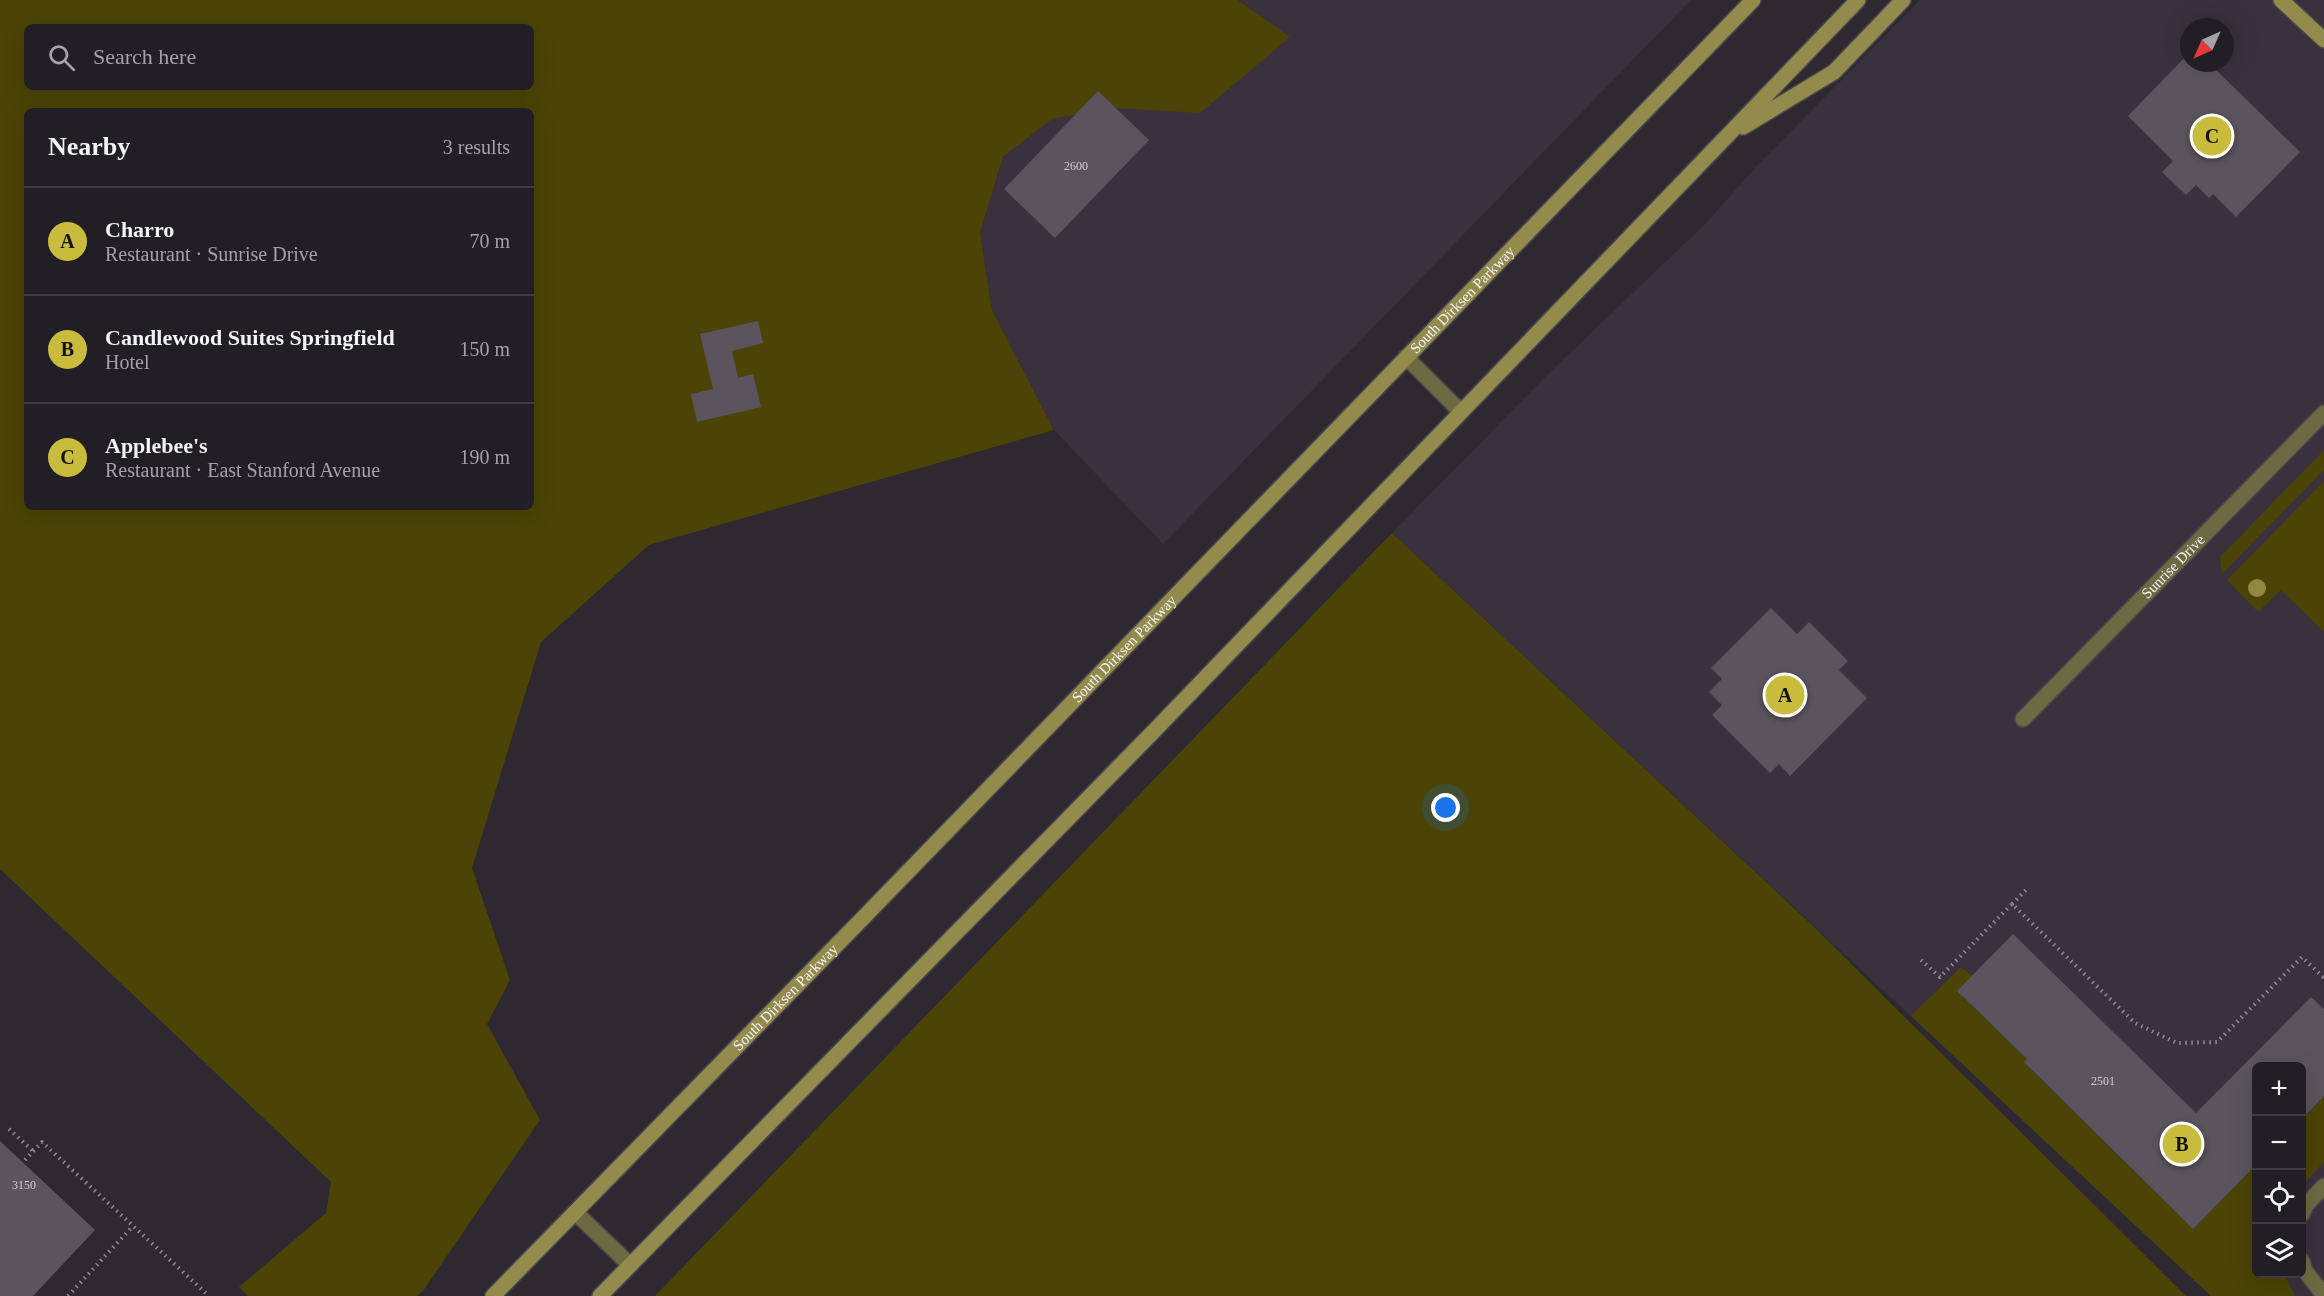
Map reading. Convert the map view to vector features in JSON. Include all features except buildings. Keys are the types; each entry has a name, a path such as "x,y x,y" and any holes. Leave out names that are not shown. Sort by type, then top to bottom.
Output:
{"main road":[{"name":"South Dirksen Parkway","path":"493,1296 1753,0"},
{"path":"600,1296 1154,731 1858,0"},
{"path":"1725,137 1834,72 1903,0"},
{"path":"2281,0 2324,40"},
{"path":"2296,0 2310,27"}],"street":[{"path":"1406,357 1460,411"},
{"name":"Sunrise Drive","path":"2023,719 2324,413"},
{"path":"2306,1205 2324,1186"},
{"path":"575,1212 630,1265"},
{"path":"2306,1272 2324,1295"}],"path":[{"path":"1921,960 1940,977 2027,889"},
{"path":"2012,904 2135,1023 2177,1043 2217,1042 2302,957 2324,978"},
{"path":"9,1129 33,1151"},
{"path":"25,1160 42,1142 209,1296"},
{"path":"68,1296 133,1226"}],"shaded area":[{"path":"0,0 1238,0 1290,37 1200,113 1113,108 1052,119 1003,157 980,233 992,310 1054,430 649,545 541,642 472,868 510,980 487,1024 540,1120 423,1291 417,1296 248,1296 239,1287 326,1213 331,1182 0,869"},
{"path":"1238,0 1691,0 1163,544 1054,430 992,310 980,233 1003,157 1052,119 1113,108 1290,38"},
{"path":"1920,0 2324,0 2324,1296 2211,1296 1392,533 1548,374 1704,225 1754,169"},
{"path":"2324,450 2324,470 2222,574 2220,557"},
{"path":"2324,481 2324,632 2281,590 2258,612 2227,580"},
{"path":"1392,533 1811,924 2186,1296 655,1296"},
{"path":"1961,967 1972,976 1957,992 2027,1059 2024,1063 2193,1229 2252,1169 2252,1278 2286,1278 2295,1296 2211,1296 1911,1016"},
{"path":"2324,1096 2324,1162 2306,1182 2306,1116"}],"place":[{"name":"Applebee's","path":"2212,136"},
{"name":"Charro","path":"1785,695"},
{"name":"Candlewood Suites Springfield","path":"2182,1144"}]}
